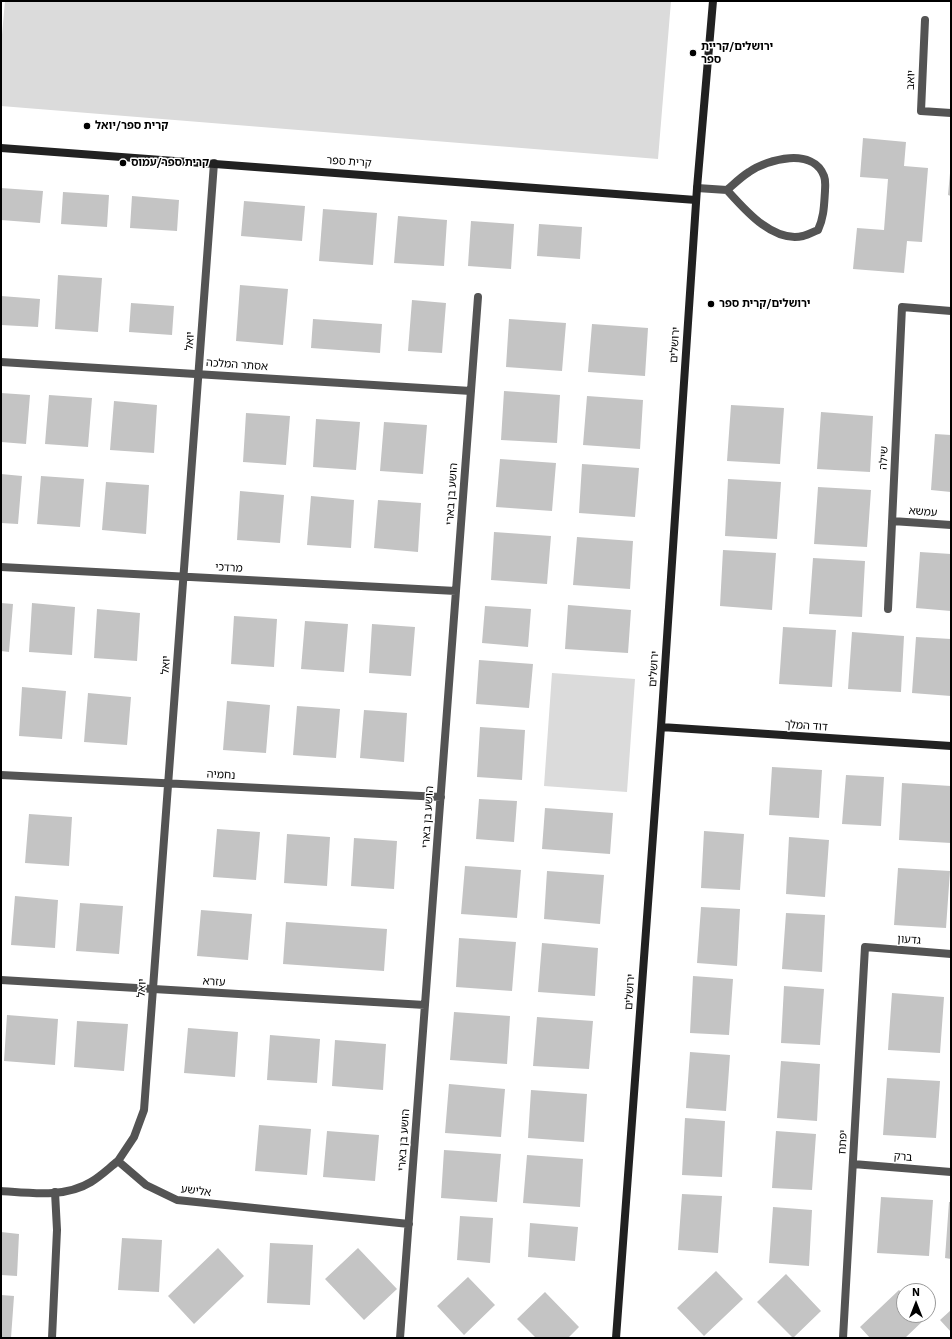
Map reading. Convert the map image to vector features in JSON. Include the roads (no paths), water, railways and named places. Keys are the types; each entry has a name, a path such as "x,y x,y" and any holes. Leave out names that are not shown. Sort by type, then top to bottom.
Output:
{"street":[{"name":"ירושלים","path":"616,1338 661,727 696,200 713,1"},
{"name":"יואב","path":"925,20 921,111 951,113"},
{"name":"קרית ספר","path":"1,148 696,200"},
{"path":"697,188 727,190 763,226 787,236 803,236 818,230 824,217 825,178 819,166 805,160 787,157 769,162 749,171 727,190"},
{"name":"יואל","path":"118,1161 134,1137 144,1110 214,163"},
{"name":"הושע בן בארי","path":"400,1338 478,297"},
{"name":"שילה","path":"888,610 902,307 951,311"},
{"name":"אסתר המלכה","path":"1,362 471,391"},
{"name":"עמשא","path":"892,520 951,525"},
{"name":"מרדכי","path":"1,567 456,591"},
{"name":"דוד המלך","path":"661,727 951,746"},
{"name":"נחמיה","path":"1,775 441,797"},
{"name":"גדעון","path":"865,947 951,954"},
{"name":"יפתח","path":"843,1338 865,947"},
{"name":"עזרא","path":"1,980 425,1005"},
{"path":"1,1191 41,1194 71,1191 91,1182 118,1161"},
{"name":"אלישע","path":"118,1161 146,1185 177,1200 408,1224"},
{"name":"ברק","path":"853,1164 951,1172"},
{"path":"52,1338 56,1230 55,1192"}],"place":[{"name":"ירושלים/קריית ספר","path":"693,53"},
{"name":"קרית ספר/יואל","path":"87,126"},
{"name":"קרית ספר/עמוס","path":"123,163"},
{"name":"ירושלים/קרית ספר","path":"711,304"}]}
